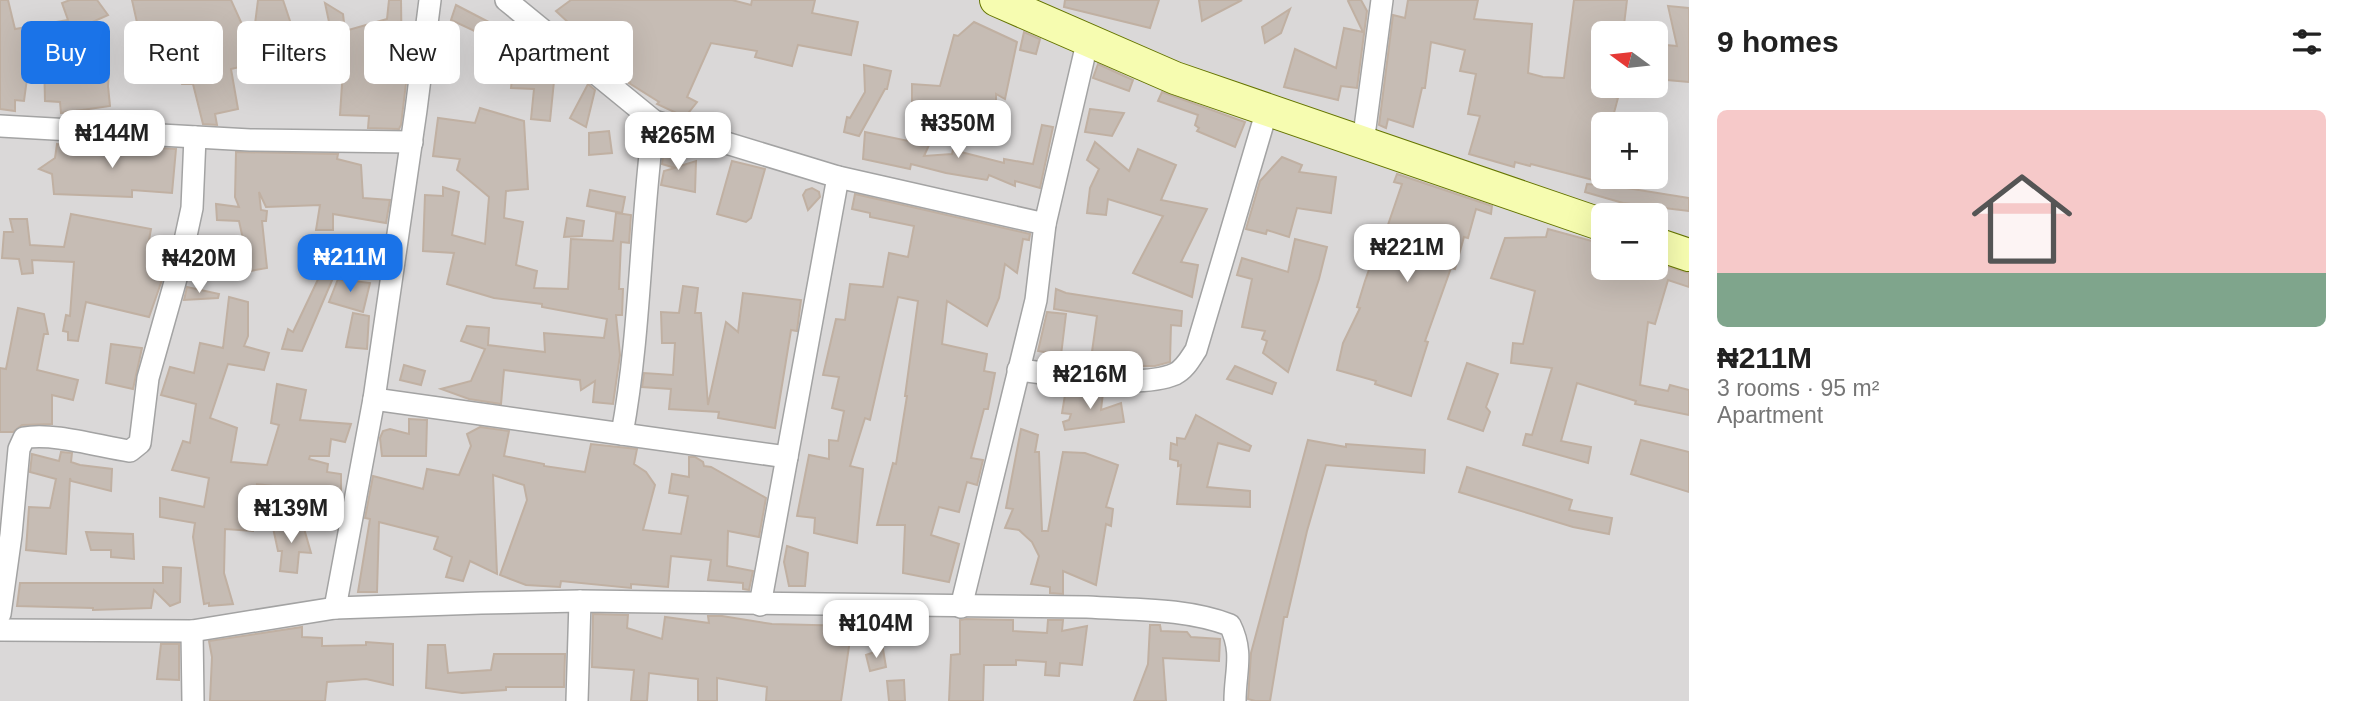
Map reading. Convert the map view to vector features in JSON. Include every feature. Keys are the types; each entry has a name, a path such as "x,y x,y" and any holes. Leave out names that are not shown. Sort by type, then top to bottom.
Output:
{"street":[{"path":"335,608 374,399 430,0"},
{"path":"506,0 654,121 838,177 1045,224"},
{"path":"996,0 1175,78 1591,221"},
{"path":"1363,143 1382,0"},
{"path":"961,607 1036,300 1045,224 1088,39"},
{"path":"1018,370 1135,381 1175,374 1186,365 1196,350 1267,110"},
{"path":"622,434 630,395 646,186 654,121"},
{"path":"0,126 250,140 412,142"},
{"path":"0,614 19,449 24,438 71,440 130,451 140,443 148,378 179,268 192,208 195,136"},
{"path":"760,605 838,177"},
{"path":"1668,248 1689,256"},
{"path":"374,399 787,457"},
{"path":"0,630 192,631 335,608 580,601 1087,607 1205,616 1230,625 1237,640 1236,701"},
{"path":"577,701 580,601"},
{"path":"192,631 193,701"}],"shaded area":[{"path":"0,0 1689,0 1689,701 0,701"}],"building":[{"path":"0,0 8,0 15,29 21,28 21,84 26,84 24,101 15,100 15,111 0,109"},
{"path":"70,0 97,0 108,15 94,21 62,21 68,20 62,3"},
{"path":"132,0 231,0 240,21 237,21 237,68 231,69 238,109 215,114 217,125 203,124 193,84 223,84 223,21 137,21"},
{"path":"258,0 283,0 290,21 255,21"},
{"path":"389,0 401,0 401,21 380,21 387,19"},
{"path":"571,0 732,0 751,5 752,0 815,0 812,13 858,22 851,55 798,45 792,66 755,57 757,51 711,43 687,97 697,102 685,117 657,104 659,102 631,84 633,84 633,21 567,21 556,11"},
{"path":"1065,0 1159,0 1150,28 1064,7"},
{"path":"1199,0 1242,0 1202,21"},
{"path":"1361,0 1367,11 1357,88 1341,86 1338,100 1284,87 1295,49 1336,68 1344,28 1363,32 1348,1"},
{"path":"1408,0 1478,0 1474,19 1532,24 1528,73 1564,78 1574,0 1627,0 1624,21 1591,21 1591,98 1618,98 1614,112 1591,112 1591,179 1531,164 1530,166 1515,162 1514,167 1469,154 1480,116 1468,114 1476,74 1460,71 1465,50 1431,42 1425,88 1422,88 1413,127 1388,119 1386,128 1379,125 1393,15 1405,18"},
{"path":"325,3 343,14 344,21 329,21"},
{"path":"456,5 487,21 474,21 474,31 460,24 460,21 451,20"},
{"path":"1668,6 1689,8 1689,82 1668,80 1668,45 1677,46"},
{"path":"1290,9 1281,33 1265,43 1262,27"},
{"path":"974,22 1017,42 1005,99 996,94 996,126 947,106 912,103 912,84 940,86 954,35 958,36"},
{"path":"364,26 364,84 406,84 399,129 368,128 369,116 340,115 342,84 350,84 350,30"},
{"path":"1024,32 1040,39 1036,54 1020,50"},
{"path":"1098,64 1133,80 1129,91 1093,78"},
{"path":"864,65 891,71 887,89 859,136 844,132 847,117 850,118 865,92"},
{"path":"45,84 108,84 110,106 61,113 60,102 45,101"},
{"path":"511,84 554,84 550,121 531,119 534,89 511,88"},
{"path":"588,84 595,90 586,127 570,118"},
{"path":"1162,92 1245,122 1235,147 1197,131 1199,128 1195,125 1198,115 1158,101"},
{"path":"480,108 524,121 528,189 506,191 504,218 523,222 516,265 537,271 534,288 568,289 571,239 613,241 616,213 631,215 629,243 621,242 619,289 623,289 622,315 616,315 620,355 613,404 593,402 595,381 581,390 580,380 504,370 501,404 469,399 441,389 471,381 485,349 461,341 467,326 489,328 488,345 545,352 544,333 604,338 607,319 542,307 542,304 494,298 447,284 454,253 423,251 425,195 443,196 443,187 459,192 452,235 485,244 489,197 457,170 460,159 433,156 438,118 475,123"},
{"path":"1090,109 1124,113 1112,136 1085,132"},
{"path":"1042,125 1053,127 1040,188 1015,181 1015,186 989,175 987,180 911,164 910,169 863,159 865,132 930,143 924,156 952,154 953,150 1004,163 1004,159 1033,164"},
{"path":"609,131 612,153 589,155 589,133"},
{"path":"1095,142 1129,171 1138,149 1176,165 1161,200 1207,209 1181,262 1198,265 1192,297 1133,273 1163,216 1108,199 1106,215 1087,213 1090,188 1099,169 1087,160"},
{"path":"57,144 94,152 94,144 176,149 172,193 132,190 132,197 54,194 52,174 39,169 55,158"},
{"path":"664,148 683,152 680,166 696,161 695,192 661,185 664,171 675,168 662,164"},
{"path":"236,152 338,154 337,159 361,165 363,198 390,200 386,223 333,214 333,230 316,230 320,205 266,207 259,192 261,210 267,211 266,221 262,221 267,268 250,271 239,221 217,220 216,204 239,207 235,197"},
{"path":"1282,157 1302,165 1299,172 1336,177 1331,213 1297,208 1289,237 1267,230 1266,234 1246,229 1260,181"},
{"path":"732,161 765,169 751,218 746,222 717,214"},
{"path":"1397,174 1492,206 1491,214 1476,209 1468,238 1464,237 1455,269 1451,268 1425,341 1428,342 1411,396 1375,384 1376,381 1337,370 1343,343 1360,308 1357,307 1365,281 1376,250 1379,251 1402,184 1394,182"},
{"path":"1587,184 1591,184 1591,189 1632,189 1689,198 1689,211 1668,208 1668,203 1623,203 1585,192"},
{"path":"812,188 819,192 820,197 808,210 803,195 806,190"},
{"path":"590,190 625,197 622,213 587,206"},
{"path":"855,194 1030,234 1029,240 1023,239 1017,273 1005,264 999,298 987,326 947,301 942,344 987,354 984,371 995,373 988,409 984,409 971,458 983,460 977,485 967,482 959,512 939,507 931,535 959,544 949,582 903,573 905,525 877,525 893,463 896,464 918,301 898,297 870,420 865,418 850,466 863,469 857,543 814,533 815,518 797,516 809,455 829,459 829,440 838,441 844,411 832,408 839,377 823,375 836,319 845,320 850,284 883,287 889,253 908,257 914,226 870,217 870,213 852,209"},
{"path":"71,214 151,229 147,251 166,255 162,280 149,317 86,302 78,341 68,340 68,332 63,331 66,315 70,316 74,262 32,260 33,273 22,274 19,259 2,258 4,232 13,232 10,219 27,219 30,245 64,247"},
{"path":"567,218 584,221 582,236 564,237"},
{"path":"1548,229 1591,241 1591,280 1668,280 1655,324 1648,322 1640,385 1668,391 1670,385 1689,390 1689,415 1635,404 1636,401 1577,383 1561,441 1591,447 1588,463 1523,445 1526,434 1532,435 1552,368 1511,363 1513,343 1523,344 1535,291 1491,278 1505,238 1546,237"},
{"path":"1295,239 1327,247 1288,372 1263,353 1267,341 1262,339 1265,331 1242,327 1252,279 1237,275 1242,258 1288,272"},
{"path":"1668,267 1689,273 1689,287 1668,280"},
{"path":"321,273 333,278 302,351 282,349 288,329 293,332"},
{"path":"338,279 370,283 363,312 329,302"},
{"path":"683,286 698,288 695,313 701,313 708,405 726,322 738,332 743,293 801,300 797,331 791,330 775,428 718,418 719,412 669,409 671,389 642,387 644,373 673,375 675,343 662,343 661,312 679,313"},
{"path":"187,287 219,294 218,298 184,300"},
{"path":"1056,289 1066,293 1182,311 1181,326 1171,325 1170,362 1155,366 1134,366 1091,359 1097,316 1054,309"},
{"path":"229,297 248,302 248,336 244,346 269,353 264,370 228,364 210,418 237,428 231,462 267,465 279,425 271,423 277,384 306,390 300,420 351,424 345,442 331,439 329,456 310,456 309,459 328,464 327,472 341,474 341,498 323,495 324,492 257,484 253,531 225,529 224,573 233,604 209,606 209,603 204,604 193,537 195,523 160,517 160,498 204,507 209,478 172,470 183,441 190,443 196,404 161,395 170,367 194,373 200,343 223,348"},
{"path":"18,308 44,314 48,334 44,334 37,370 78,380 73,400 52,395 52,424 22,425 13,432 0,432 0,368 6,369"},
{"path":"1047,312 1066,314 1061,355 1038,351"},
{"path":"353,313 369,316 367,349 346,347"},
{"path":"111,344 142,348 133,389 106,383"},
{"path":"1467,363 1498,374 1486,407 1490,412 1483,431 1448,419"},
{"path":"404,365 425,371 421,385 400,380"},
{"path":"1235,366 1276,383 1272,394 1227,379"},
{"path":"1074,390 1103,393 1101,410 1121,403 1124,422 1065,430 1063,422 1069,420 1071,414 1062,413 1065,395 1074,395"},
{"path":"1196,415 1251,446 1249,451 1218,443 1207,487 1250,491 1250,507 1177,504 1181,465 1178,466 1178,461 1170,459 1171,443 1177,445 1177,438 1185,439"},
{"path":"409,419 427,420 426,456 382,456 380,438 383,431 390,429 409,434"},
{"path":"480,427 509,431 504,456 585,472 591,444 637,449 634,464 646,472 655,485 643,530 681,534 688,496 669,493 672,474 689,477 689,457 695,457 703,462 704,466 711,467 766,498 759,537 728,531 727,566 753,571 749,590 743,589 743,583 708,580 711,560 671,556 668,587 631,584 631,588 561,581 560,587 526,585 500,575 527,500 524,485 493,475 497,574 470,561 463,581 446,577 452,557 434,549 438,537 379,522 377,592 358,592 370,519 365,518 373,476 423,489 427,469 459,475 471,446 467,434"},
{"path":"1021,429 1038,435 1035,452 1039,452 1042,531 1048,531 1063,452 1085,453 1118,465 1106,507 1113,509 1111,526 1106,524 1096,585 1063,571 1063,594 1050,593 1050,587 1031,584 1039,556 1032,542 1019,530 1005,528 1013,509 1006,508"},
{"path":"1308,440 1346,447 1346,444 1425,450 1424,473 1326,465 1287,617 1284,617 1270,701 1255,701 1248,699 1251,653"},
{"path":"1641,440 1689,452 1689,492 1631,474"},
{"path":"61,452 72,453 71,462 80,465 112,469 111,491 71,481 70,478 66,554 26,550 29,507 50,508 56,479 30,472 32,454 59,461"},
{"path":"1467,467 1572,500 1569,510 1612,518 1609,534 1573,527 1459,492"},
{"path":"272,523 303,525 311,553 299,552 297,573 280,571 282,551 278,551"},
{"path":"86,532 133,534 134,559 111,557 111,550 91,550"},
{"path":"787,546 808,553 805,586 789,586 784,562"},
{"path":"163,567 181,568 180,602 170,606 154,590 151,608 93,610 17,606 20,583 163,583"},
{"path":"593,614 628,615 627,628 662,639 665,617 709,623 708,616 722,616 772,624 852,626 841,701 766,701 767,687 717,678 717,701 698,701 698,679 649,673 647,701 631,701 634,670 592,667"},
{"path":"960,620 1013,620 1013,631 1047,633 1048,620 1063,620 1062,631 1087,626 1082,665 1060,663 1059,676 1045,675 1046,662 1016,660 1016,665 984,665 983,701 949,701 951,655 960,654"},
{"path":"1150,625 1160,625 1161,631 1187,632 1191,637 1220,639 1219,661 1163,658 1166,701 1134,701 1148,664"},
{"path":"302,627 302,637 322,638 322,646 366,645 366,642 393,644 393,685 366,679 327,682 325,701 210,701 212,657 209,641"},
{"path":"161,644 179,644 179,680 157,679"},
{"path":"428,645 445,645 448,673 491,670 494,654 565,654 564,687 506,687 506,690 462,693 426,688"},
{"path":"883,649 886,667 870,671 866,655"},
{"path":"904,680 905,701 889,701 887,681"}]}
